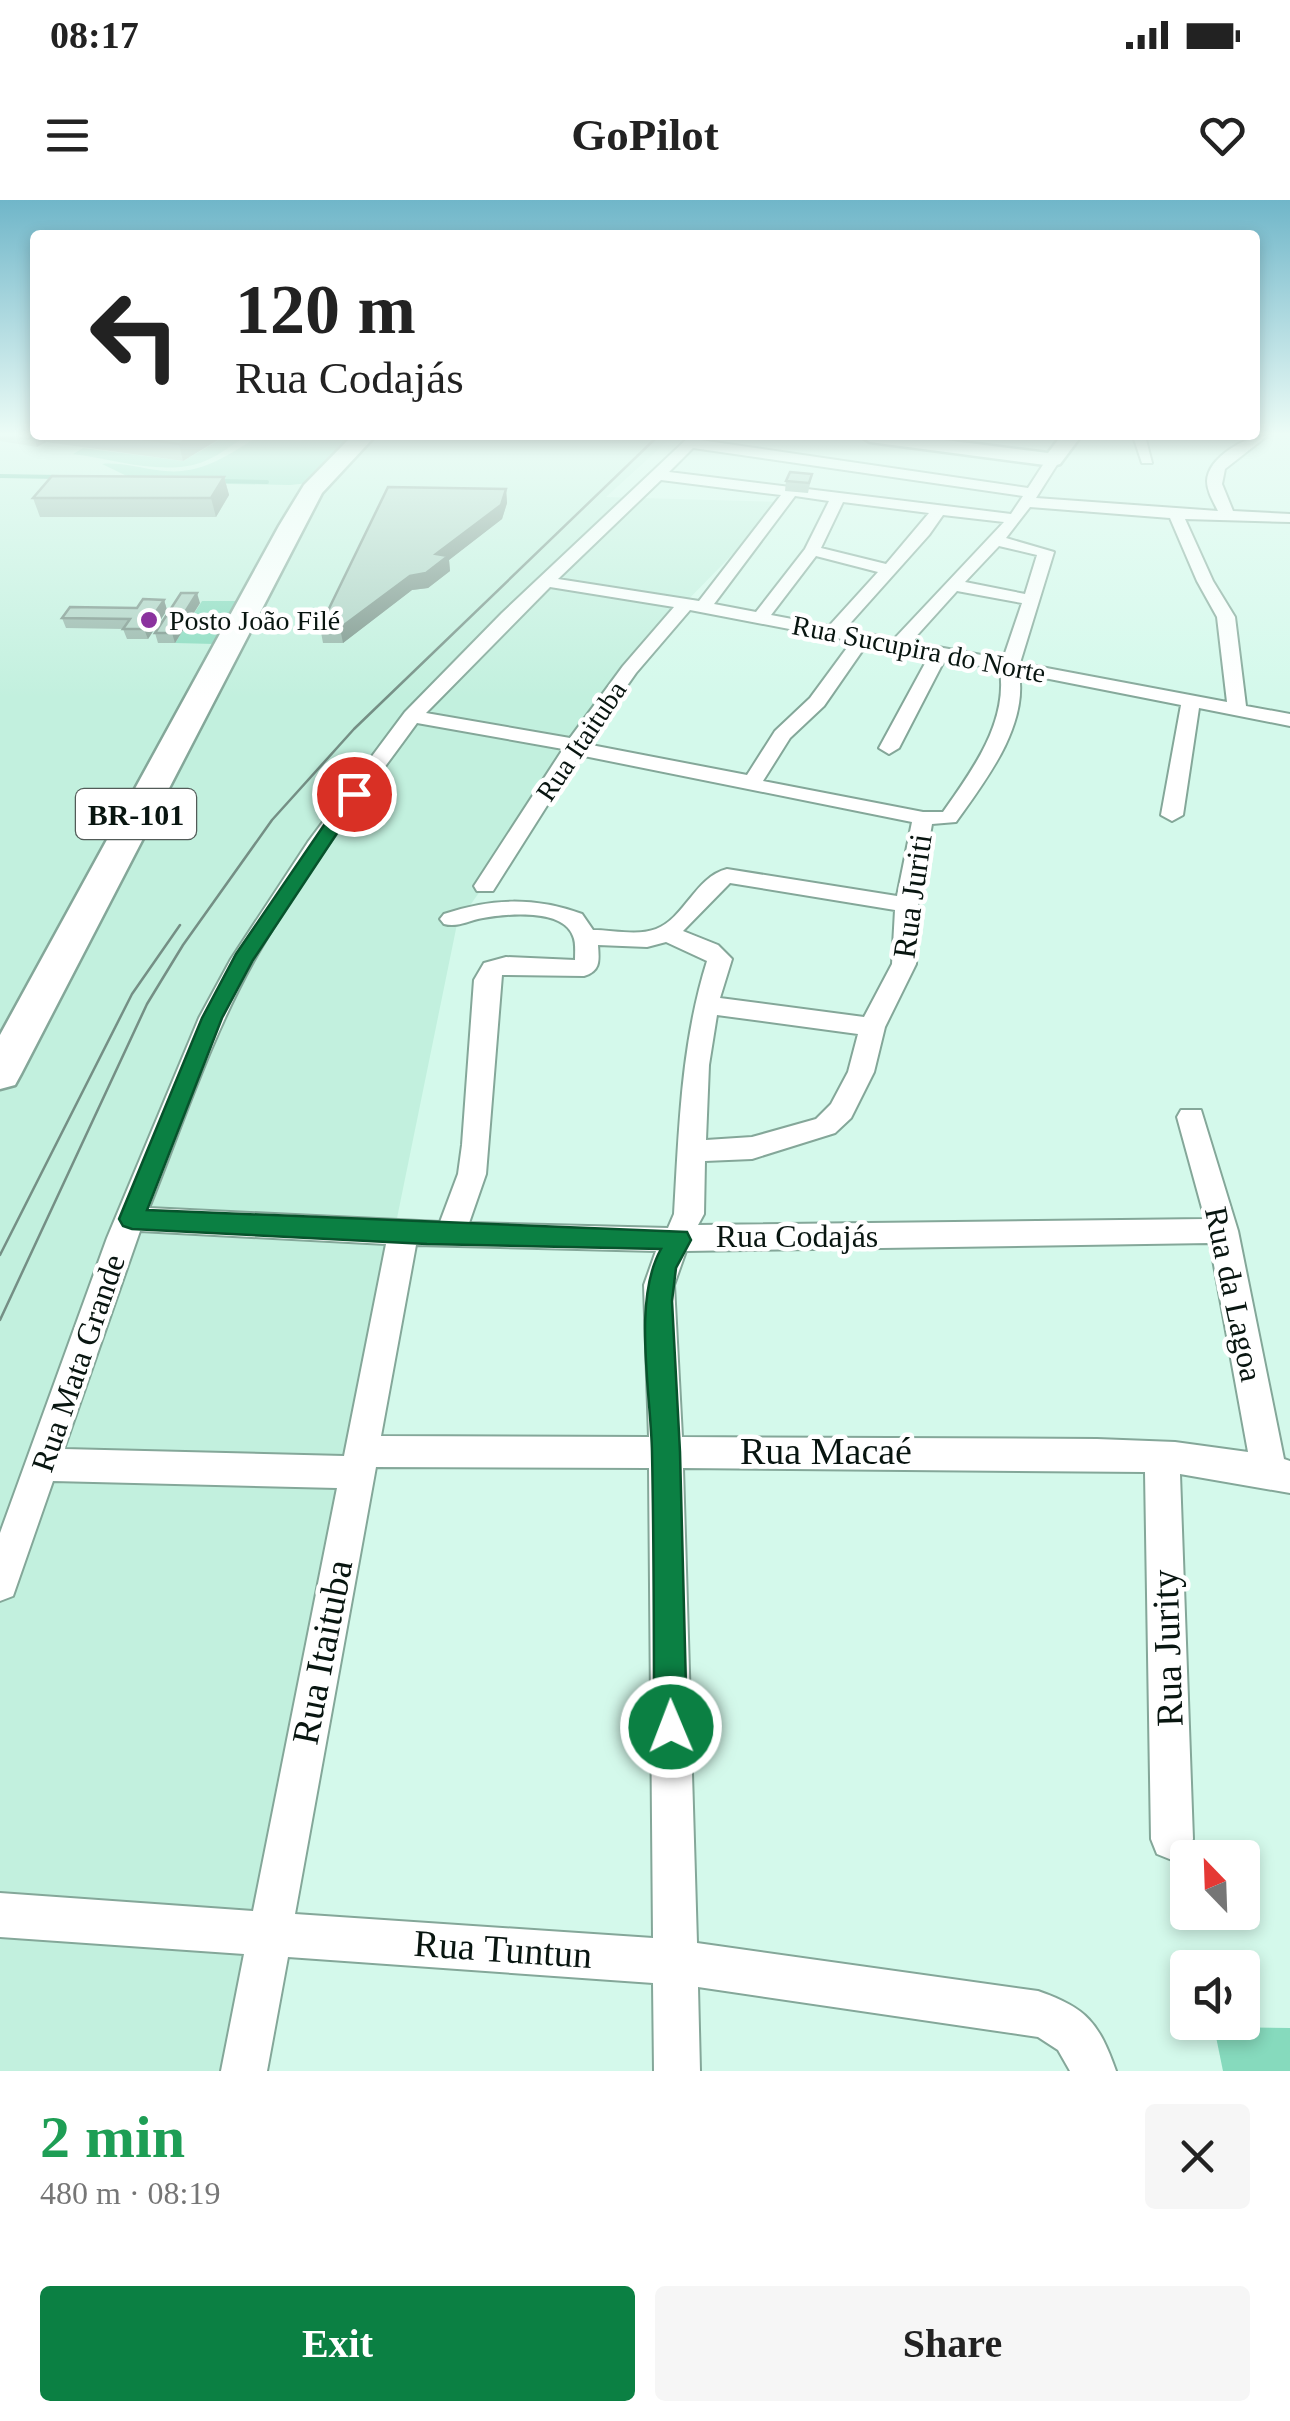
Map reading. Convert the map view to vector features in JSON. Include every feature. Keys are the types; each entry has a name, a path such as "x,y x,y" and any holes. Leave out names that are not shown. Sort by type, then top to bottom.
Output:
{"main road":[{"name":"BR-101","path":"0,1074 293,523"}],"street":[{"name":"Rua Mata Grande","path":"0,1583 90,1322 212,1018 243,959 316,847 412,716 508,617 607,523"},
{"name":"Rua Itaituba","path":"486,886 575,746 656,635 695,606 765,523"},
{"path":"760,618 812,550 825,523"},
{"path":"831,634 930,523"},
{"path":"896,646 1011,523"},
{"path":"1180,523 1226,617 1233,651 1236,709"},
{"name":"Rua Juriti","path":"693,1150 739,1152 826,1126 841,1110 861,1072 872,1028 904,964 907,905 923,818 950,818 981,773 1010,705 1008,669 1045,551 995,540"},
{"path":"812,550 888,570"},
{"name":"Rua Sucupira do Norte","path":"548,582 760,618 1008,669 1288,720"},
{"path":"952,585 1032,600"},
{"path":"752,778 782,734 817,702 861,640"},
{"path":"889,748 939,654"},
{"path":"1172,815 1191,700"},
{"path":"412,716 752,778"},
{"path":"1288,720 1290,746"},
{"path":"752,778 757,788 923,818"},
{"path":"684,940 718,880 727,876 907,905"},
{"path":"450,1235 472,1174 476,1146 486,980 493,969 502,966 581,969 587,949 574,919 550,912 485,909 452,920"},
{"path":"587,949 647,939 684,940 720,957 706,1004 696,1065 689,1214 663,1268 660,1284 677,2071"},
{"path":"706,1004 872,1028"},
{"name":"Rua da Lagoa","path":"1192,1118 1280,1474"},
{"name":"Rua Codajás","path":"132,1219 450,1235 678,1240 704,1236 1223,1231"},
{"name":"Rua Itaituba","path":"244,2071 403,1233"},
{"name":"Rua Macaé","path":"42,1464 358,1462 666,1452 890,1450 1162,1457 1280,1474"},
{"name":"Rua Jurity","path":"1162,1457 1172,1839"},
{"name":"Rua Tuntun","path":"0,1915 674,1962 1060,2021 1078,2034 1092,2071"}],"shaded area":[{"path":"0,523 763,523 676,612 457,924 223,2071 0,2071"}],"green space":[{"path":"202,601 239,601 215,644 175,643"},
{"path":"1260,2028 1290,2028 1290,2071 1223,2071 1217,2040 1260,2040"}],"building":[{"path":"370,523 477,523 436,554 448,556 426,573 410,576 340,628 320,627"},
{"path":"181,593 197,593 172,633 155,633"},
{"path":"143,599 164,600 144,629 123,629 130,619 62,618 70,607 137,608"}],"tram line":[{"path":"0,1320 147,1004 183,945 272,820 354,729 567,523"},
{"path":"0,1255 132,994 180,925"}],"place":[{"name":"Posto João Filé","path":"149,620"}],"route":[{"path":"354,794 243,959 212,1018 132,1219 427,1234 678,1240 663,1268 659,1301 671,1727"}]}
